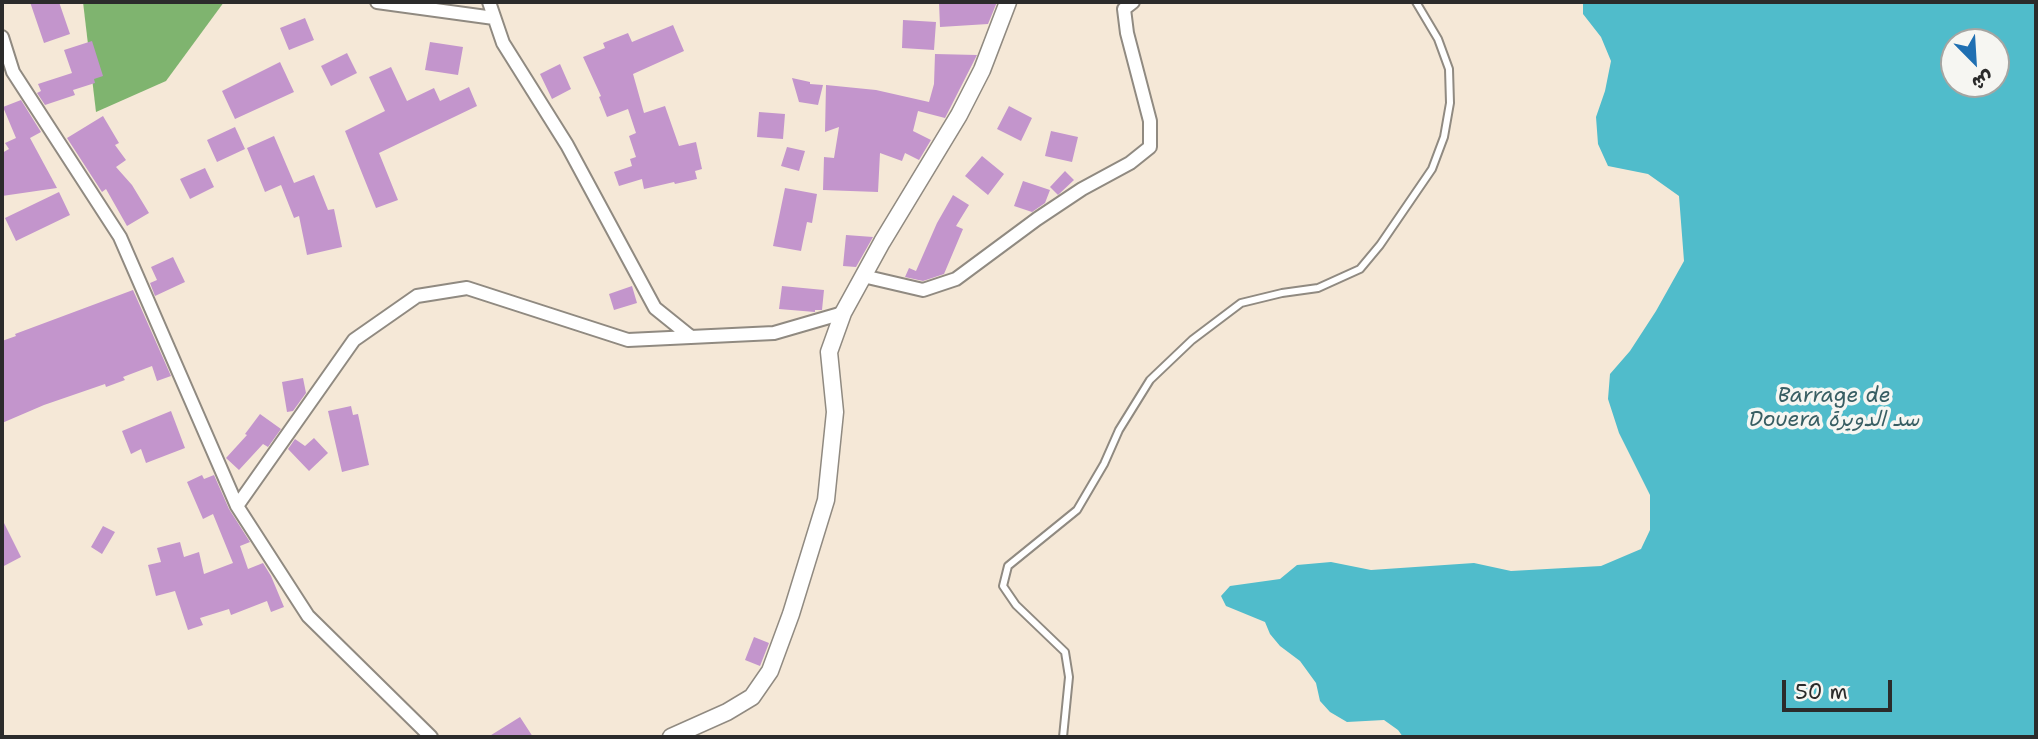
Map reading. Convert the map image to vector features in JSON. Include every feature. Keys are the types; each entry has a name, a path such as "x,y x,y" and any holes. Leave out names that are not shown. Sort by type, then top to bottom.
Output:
{"street":[{"path":"377,2 494,18"},
{"path":"489,2 503,43 567,145 655,308 691,337"},
{"path":"671,737 727,712 752,697 770,671 791,614 826,500 835,412 829,352 843,313 863,276 959,115 982,70 1008,2"},
{"path":"863,276 923,290 956,279 1037,219 1082,189 1130,163 1150,147 1150,121 1127,33 1125,9 1133,2"},
{"path":"2,37 13,72 120,237 237,506 308,617 431,737"},
{"path":"237,506 354,340 417,296 467,288 628,340 774,333 843,313"}],"lane":[{"path":"1063,737 1069,677 1065,652 1017,605 1003,586 1008,566 1077,510 1104,464 1119,430 1150,380 1192,340 1241,303 1318,288 1360,269 1380,245 1432,169 1444,137 1450,103 1449,69 1438,39 1416,2"}],"green space":[{"path":"83,2 224,2 166,81 96,112"}],"water":[{"name":"Barrage de Douera سد الدويرة","path":"1583,2 2036,2 2036,737 1403,737 1384,720 1347,722 1330,712 1320,701 1316,683 1300,661 1280,646 1270,634 1265,622 1226,606 1221,596 1230,586 1280,579 1297,565 1331,562 1371,570 1474,563 1511,571 1601,566 1641,549 1650,530 1650,495 1619,433 1608,399 1610,374 1630,351 1684,261 1679,196 1648,174 1608,166 1598,144 1596,117 1611,61 1601,37 1583,14"}],"building":[{"path":"30,2 59,2 70,34 44,43"},
{"path":"939,2 997,2 988,24 940,27"},
{"path":"305,18 314,40 289,50 280,28"},
{"path":"903,20 936,22 934,50 902,48"},
{"path":"673,25 684,51 633,74 644,113 665,106 679,146 696,142 702,169 695,171 697,179 675,184 674,182 644,189 642,179 619,186 614,172 632,166 630,159 636,157 629,136 636,133 628,109 607,117 599,97 601,96 583,57 605,48 603,43 628,33 632,42"},
{"path":"92,41 103,76 94,79 95,83 73,90 75,95 45,105 37,93 41,91 38,84 72,73 64,50"},
{"path":"430,42 463,47 458,75 425,70"},
{"path":"347,53 357,73 331,86 321,66"},
{"path":"935,54 977,55 945,118 918,111 913,131 931,140 919,160 905,153 902,161 880,153 878,192 823,190 824,157 834,158 839,127 825,132 826,85 876,90 929,102 934,84"},
{"path":"280,62 294,92 235,119 222,91"},
{"path":"560,64 571,89 552,99 540,74"},
{"path":"391,67 407,101 434,88 440,101 469,87 477,106 379,153 398,200 376,208 345,131 385,111 369,77"},
{"path":"792,78 823,85 818,105 799,102"},
{"path":"21,100 41,132 30,138 57,188 2,196 2,153 9,149 5,143 16,138 3,107"},
{"path":"1009,106 1032,118 1021,141 997,129"},
{"path":"759,112 785,114 783,139 757,137"},
{"path":"103,116 119,143 115,145 126,160 116,167 132,185 149,213 127,226 106,189 102,192 67,138"},
{"path":"235,127 245,149 217,162 207,140"},
{"path":"1051,131 1078,137 1072,162 1045,156"},
{"path":"274,136 294,183 314,175 328,210 334,209 342,247 307,255 299,216 294,218 281,185 265,192 247,148"},
{"path":"787,147 805,151 799,171 781,166"},
{"path":"982,156 1004,174 988,195 965,176"},
{"path":"205,168 214,187 190,199 180,179"},
{"path":"1065,171 1074,180 1058,195 1050,187"},
{"path":"1023,181 1050,190 1045,203 1032,212 1014,206"},
{"path":"785,188 817,194 812,223 807,222 801,251 773,246"},
{"path":"59,192 70,215 16,241 5,218"},
{"path":"953,195 969,205 956,226 963,229 944,274 923,281 905,277 909,268 916,271 937,223"},
{"path":"846,235 873,237 856,267 843,266"},
{"path":"173,257 185,282 155,296 150,283 157,280 151,267"},
{"path":"632,286 637,303 614,310 609,294"},
{"path":"782,286 824,290 822,310 815,312 779,309"},
{"path":"133,290 171,376 157,381 152,366 123,377 125,380 44,405 2,423 2,341"},
{"path":"303,378 306,393 293,411 287,412 282,382"},
{"path":"351,406 353,415 358,414 369,465 342,472 328,411"},
{"path":"171,411 185,448 146,463 141,449 131,454 122,431"},
{"path":"260,414 281,429 268,447 263,444 239,470 226,458 247,435 245,434"},
{"path":"314,438 328,453 309,471 288,449 295,439 305,446"},
{"path":"202,475 204,479 214,475 229,509 250,542 240,546 248,569 263,563 284,607 271,612 267,601 231,615 229,609 200,618 203,625 188,630 175,591 156,596 148,565 161,562 157,548 180,542 184,557 199,552 204,574 233,563 213,514 203,519 187,482"},
{"path":"2,519 21,557 2,567"},
{"path":"103,526 115,532 102,554 91,547"},
{"path":"754,637 769,643 760,666 745,660"},
{"path":"520,717 533,737 488,737"}]}
